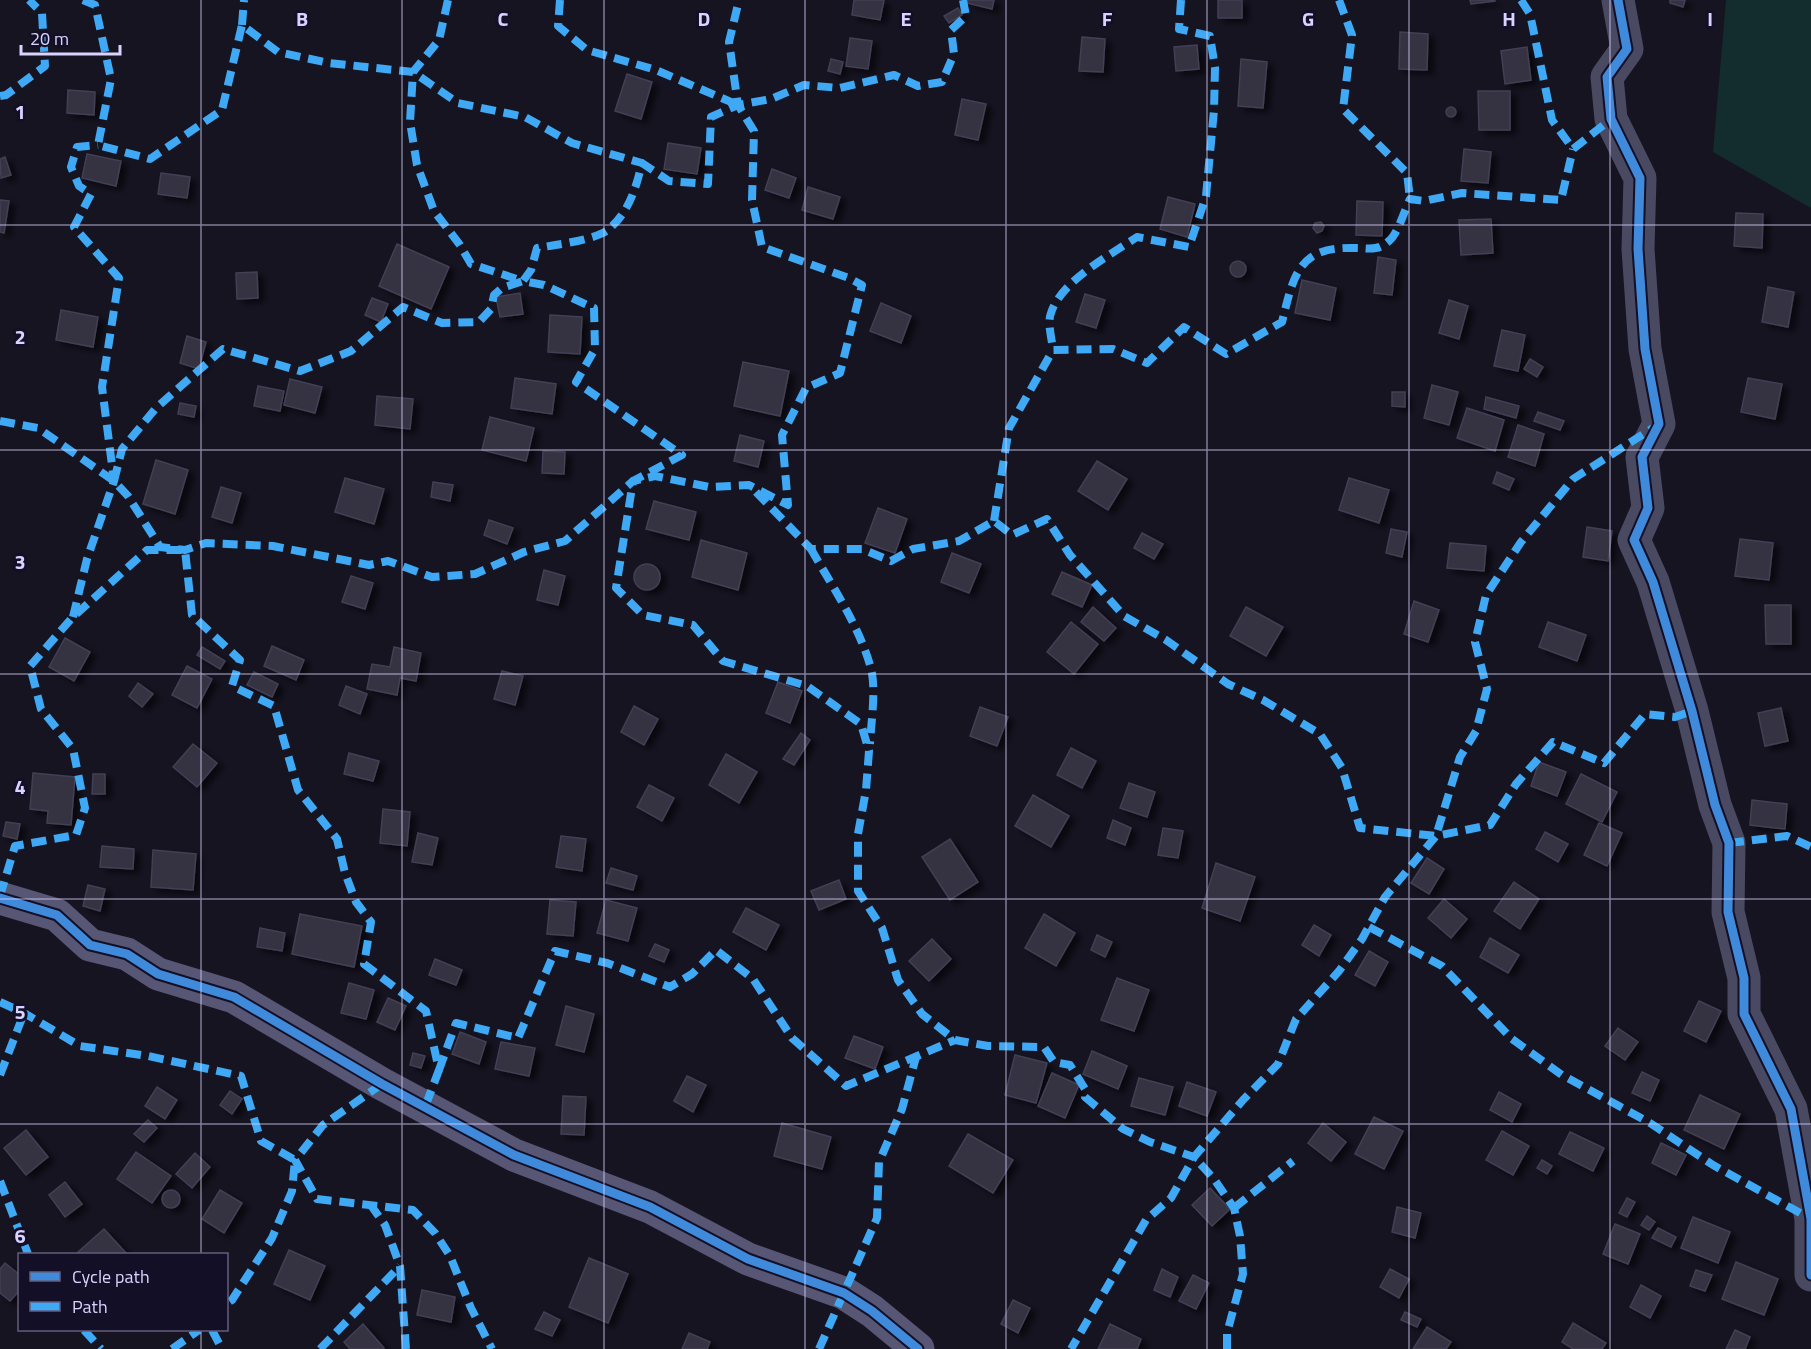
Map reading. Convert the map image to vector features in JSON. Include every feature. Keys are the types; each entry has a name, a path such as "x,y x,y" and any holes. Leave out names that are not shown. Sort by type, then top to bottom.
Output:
{"street":[{"path":"1618,0 1627,49 1607,77 1611,119 1640,178 1638,249 1646,349 1659,424 1642,457 1648,508 1634,540 1653,582 1692,711 1715,804 1729,843 1728,912 1744,978 1744,1014 1791,1108 1811,1219 1811,1275"},
{"path":"0,898 57,915 90,945 128,954 158,974 234,997 382,1084 514,1155 650,1207 748,1259 844,1293 872,1311 918,1349"}],"green space":[{"path":"1726,0 1811,0 1811,208 1713,152"}],"building":[{"path":"854,0 884,0 880,20 852,15"},
{"path":"968,0 994,0 992,9 967,3"},
{"path":"1218,0 1242,0 1242,18 1218,18"},
{"path":"1470,0 1495,0 1495,1 1471,4"},
{"path":"1670,0 1685,0 1683,7 1670,3"},
{"path":"958,8 962,15 949,23 944,16"},
{"path":"1400,32 1428,34 1427,70 1399,69"},
{"path":"1082,37 1105,39 1103,72 1079,71"},
{"path":"850,38 872,41 868,69 846,66"},
{"path":"1197,45 1199,69 1176,71 1174,47"},
{"path":"1527,47 1531,80 1505,84 1501,51"},
{"path":"831,59 843,62 840,74 828,71"},
{"path":"1241,59 1267,62 1263,108 1238,106"},
{"path":"627,74 652,82 641,119 615,111"},
{"path":"68,90 95,92 94,115 67,113"},
{"path":"1478,91 1510,91 1510,130 1479,130"},
{"path":"962,99 986,104 978,140 955,135"},
{"path":"1451,107 1456,112 1451,117 1446,112"},
{"path":"668,143 701,148 697,174 664,169"},
{"path":"1464,149 1491,152 1488,183 1461,181"},
{"path":"87,154 121,161 116,186 82,178"},
{"path":"5,157 11,175 1,178 0,159"},
{"path":"772,169 796,178 789,198 765,190"},
{"path":"161,173 190,177 187,198 158,194"},
{"path":"808,187 840,197 833,219 802,210"},
{"path":"1168,197 1195,204 1187,237 1160,229"},
{"path":"0,200 9,201 4,233 0,232"},
{"path":"1357,201 1383,202 1382,236 1356,235"},
{"path":"1736,213 1763,214 1762,248 1734,246"},
{"path":"1491,219 1493,253 1461,255 1459,220"},
{"path":"1321,222 1324,226 1322,231 1317,233 1313,228 1315,223"},
{"path":"397,244 449,267 431,309 379,286"},
{"path":"1378,257 1396,260 1392,295 1374,293"},
{"path":"1238,261 1244,263 1246,269 1244,275 1238,277 1232,275 1230,269 1232,263"},
{"path":"257,272 258,298 237,299 236,273"},
{"path":"1302,280 1336,288 1330,320 1295,313"},
{"path":"1768,287 1794,292 1788,327 1762,322"},
{"path":"520,293 523,314 500,317 496,297"},
{"path":"1085,294 1105,300 1096,328 1076,322"},
{"path":"372,298 388,304 381,322 365,315"},
{"path":"1449,300 1468,306 1459,339 1439,333"},
{"path":"881,303 911,316 901,343 870,331"},
{"path":"61,310 98,317 93,347 56,340"},
{"path":"550,315 582,317 580,354 548,352"},
{"path":"1502,330 1525,335 1518,371 1494,366"},
{"path":"187,336 206,342 199,369 180,363"},
{"path":"1530,359 1543,367 1537,377 1524,369"},
{"path":"743,362 789,371 780,416 734,406"},
{"path":"515,378 556,384 552,414 511,408"},
{"path":"1748,378 1782,384 1775,419 1741,412"},
{"path":"290,379 322,387 315,413 284,405"},
{"path":"1432,385 1458,392 1449,425 1424,418"},
{"path":"258,386 284,391 280,411 254,406"},
{"path":"1392,392 1405,392 1405,407 1392,406"},
{"path":"377,396 413,399 410,429 375,425"},
{"path":"1486,397 1519,406 1516,418 1484,409"},
{"path":"180,403 196,406 194,417 178,414"},
{"path":"1467,408 1504,420 1495,451 1457,438"},
{"path":"1538,412 1564,421 1560,430 1534,421"},
{"path":"490,417 534,428 526,461 482,450"},
{"path":"1518,425 1544,434 1535,466 1508,457"},
{"path":"740,435 764,441 758,467 734,461"},
{"path":"543,451 565,452 564,474 542,473"},
{"path":"156,460 188,470 175,514 143,504"},
{"path":"1097,461 1127,479 1108,510 1078,491"},
{"path":"1497,472 1514,479 1509,490 1493,483"},
{"path":"345,478 384,489 374,524 335,512"},
{"path":"1349,478 1389,490 1379,523 1339,510"},
{"path":"433,482 453,485 450,501 431,497"},
{"path":"221,487 241,493 232,523 212,517"},
{"path":"654,501 696,512 689,540 646,529"},
{"path":"878,508 907,519 895,553 865,543"},
{"path":"489,520 513,528 507,544 484,535"},
{"path":"1587,527 1612,531 1608,561 1583,557"},
{"path":"1391,529 1407,532 1402,557 1386,553"},
{"path":"1142,533 1163,544 1154,559 1134,548"},
{"path":"1740,539 1773,543 1769,580 1735,576"},
{"path":"701,540 747,553 738,590 692,577"},
{"path":"1450,543 1486,546 1484,571 1447,568"},
{"path":"952,553 981,564 969,593 941,582"},
{"path":"647,564 656,568 660,577 656,586 647,590 638,586 634,577 638,568"},
{"path":"544,570 565,576 558,605 537,600"},
{"path":"1062,572 1092,585 1082,607 1052,594"},
{"path":"351,576 373,583 365,609 342,602"},
{"path":"1414,601 1439,610 1428,642 1404,634"},
{"path":"1765,605 1791,605 1791,644 1766,644"},
{"path":"1093,607 1116,628 1104,641 1081,622"},
{"path":"1246,607 1283,627 1266,656 1230,636"},
{"path":"1071,622 1098,644 1074,674 1047,652"},
{"path":"1548,622 1586,635 1577,661 1539,647"},
{"path":"65,638 90,652 74,681 49,667"},
{"path":"272,646 304,660 296,680 264,666"},
{"path":"202,647 225,661 220,669 197,655"},
{"path":"394,647 421,653 416,681 400,678 397,695 367,689 372,664 390,667"},
{"path":"187,666 212,679 197,708 172,695"},
{"path":"502,671 523,676 515,705 494,699"},
{"path":"254,672 278,684 272,697 247,685"},
{"path":"778,682 802,691 790,723 766,713"},
{"path":"138,683 153,694 142,707 129,696"},
{"path":"346,686 367,694 360,714 339,705"},
{"path":"634,706 658,719 644,745 621,732"},
{"path":"980,707 1008,717 997,746 970,736"},
{"path":"1781,708 1788,741 1765,746 1758,713"},
{"path":"801,733 810,740 794,765 783,759"},
{"path":"193,744 217,763 197,787 173,767"},
{"path":"1071,748 1096,761 1082,788 1057,775"},
{"path":"349,753 379,761 373,781 344,774"},
{"path":"726,754 757,772 739,803 709,785"},
{"path":"1539,762 1566,772 1557,796 1531,786"},
{"path":"33,773 75,777 71,825 47,823 48,811 30,809"},
{"path":"93,774 105,774 105,794 92,794"},
{"path":"1581,774 1617,792 1602,822 1566,804"},
{"path":"1129,783 1155,792 1147,817 1120,808"},
{"path":"649,785 674,798 662,821 637,807"},
{"path":"1033,795 1069,816 1051,847 1015,826"},
{"path":"1752,800 1787,804 1785,829 1750,825"},
{"path":"383,809 410,812 407,846 380,843"},
{"path":"1113,820 1131,828 1125,845 1107,838"},
{"path":"6,822 20,824 17,839 3,836"},
{"path":"1599,823 1622,833 1607,866 1584,855"},
{"path":"1163,828 1183,831 1178,858 1158,855"},
{"path":"1545,832 1568,844 1558,862 1536,849"},
{"path":"418,833 438,838 432,865 412,862"},
{"path":"561,836 586,839 582,871 556,867"},
{"path":"950,839 978,882 950,900 922,857"},
{"path":"102,846 134,849 133,869 100,867"},
{"path":"153,850 196,854 193,890 151,887"},
{"path":"1427,858 1444,869 1429,894 1411,883"},
{"path":"1216,863 1255,877 1240,921 1202,908"},
{"path":"611,868 637,876 633,890 606,883"},
{"path":"839,880 846,899 819,910 811,891"},
{"path":"1514,882 1539,899 1520,929 1494,911"},
{"path":"88,885 105,889 100,911 83,906"},
{"path":"1444,899 1467,919 1451,938 1428,918"},
{"path":"550,900 576,902 573,936 547,934"},
{"path":"606,900 637,908 628,941 597,933"},
{"path":"746,908 779,925 766,950 733,932"},
{"path":"300,914 362,926 354,967 292,954"},
{"path":"1044,914 1075,933 1056,966 1025,948"},
{"path":"1314,925 1331,935 1319,956 1302,945"},
{"path":"260,928 285,933 282,951 257,947"},
{"path":"1097,935 1112,942 1105,957 1091,950"},
{"path":"1490,938 1519,955 1508,973 1480,957"},
{"path":"932,939 951,959 929,981 909,961"},
{"path":"655,944 669,950 664,962 649,956"},
{"path":"1369,951 1388,962 1375,986 1355,975"},
{"path":"435,959 462,970 456,985 429,975"},
{"path":"1117,978 1149,990 1134,1031 1101,1020"},
{"path":"349,983 374,990 366,1019 341,1013"},
{"path":"388,998 406,1006 395,1030 377,1022"},
{"path":"1699,1001 1721,1011 1706,1042 1684,1031"},
{"path":"566,1006 594,1014 584,1052 556,1045"},
{"path":"1618,1028 1638,1042 1625,1060 1605,1046"},
{"path":"460,1032 486,1042 479,1064 452,1054"},
{"path":"854,1036 883,1047 875,1069 845,1058"},
{"path":"501,1042 535,1048 529,1076 495,1069"},
{"path":"1092,1051 1127,1066 1118,1089 1083,1074"},
{"path":"413,1053 425,1056 421,1068 410,1065"},
{"path":"1015,1055 1047,1063 1036,1103 1005,1095"},
{"path":"1642,1072 1659,1080 1650,1101 1632,1093"},
{"path":"1052,1073 1079,1085 1065,1118 1038,1106"},
{"path":"687,1076 706,1085 693,1112 674,1101"},
{"path":"1139,1078 1173,1087 1165,1115 1131,1106"},
{"path":"1187,1082 1216,1092 1207,1116 1179,1106"},
{"path":"157,1087 177,1100 165,1119 145,1106"},
{"path":"230,1091 242,1099 232,1114 220,1105"},
{"path":"1499,1092 1521,1104 1512,1122 1490,1110"},
{"path":"1700,1095 1740,1114 1724,1149 1684,1130"},
{"path":"563,1096 586,1097 584,1135 561,1134"},
{"path":"1374,1117 1403,1131 1384,1169 1355,1154"},
{"path":"148,1120 157,1128 144,1142 134,1134"},
{"path":"782,1123 831,1137 822,1169 774,1156"},
{"path":"1323,1123 1346,1142 1331,1161 1308,1143"},
{"path":"26,1130 48,1157 26,1175 4,1148"},
{"path":"1502,1131 1529,1146 1513,1175 1486,1160"},
{"path":"1570,1132 1604,1148 1593,1171 1559,1154"},
{"path":"968,1134 1013,1160 993,1193 949,1166"},
{"path":"1661,1143 1686,1155 1676,1175 1652,1163"},
{"path":"136,1152 171,1176 152,1203 117,1179"},
{"path":"195,1153 210,1167 192,1188 176,1174"},
{"path":"1542,1160 1552,1166 1547,1174 1537,1168"},
{"path":"65,1182 82,1204 65,1217 49,1195"},
{"path":"1210,1188 1230,1209 1212,1226 1192,1205"},
{"path":"171,1190 177,1193 180,1199 177,1205 171,1208 165,1205 162,1199 165,1193"},
{"path":"220,1190 242,1203 224,1233 202,1219"},
{"path":"1627,1198 1635,1202 1627,1217 1619,1213"},
{"path":"1397,1207 1421,1213 1415,1238 1392,1232"},
{"path":"1647,1216 1655,1222 1649,1230 1641,1225"},
{"path":"1693,1217 1730,1232 1718,1263 1681,1248"},
{"path":"1615,1224 1640,1234 1628,1264 1603,1254"},
{"path":"1658,1228 1676,1237 1671,1247 1652,1238"},
{"path":"104,1229 126,1253 79,1253"},
{"path":"289,1250 325,1266 310,1300 274,1284"},
{"path":"589,1258 628,1274 608,1323 569,1307"},
{"path":"1736,1262 1778,1279 1764,1315 1722,1299"},
{"path":"5,1263 18,1273 18,1292 10,1301 0,1293 0,1269"},
{"path":"1162,1269 1178,1277 1170,1297 1154,1290"},
{"path":"1390,1269 1409,1279 1399,1298 1380,1287"},
{"path":"1696,1270 1712,1275 1705,1291 1690,1286"},
{"path":"1193,1275 1209,1283 1196,1309 1179,1301"},
{"path":"1641,1285 1661,1296 1650,1318 1630,1307"},
{"path":"422,1290 455,1297 451,1322 417,1315"},
{"path":"1013,1300 1030,1308 1018,1333 1001,1324"},
{"path":"544,1312 560,1320 552,1336 535,1329"},
{"path":"1405,1312 1421,1319 1417,1327 1401,1320"},
{"path":"1573,1323 1606,1343 1602,1349 1573,1349 1562,1342"},
{"path":"363,1324 383,1349 350,1349 344,1342"},
{"path":"1110,1324 1141,1339 1137,1349 1098,1349"},
{"path":"1427,1327 1451,1342 1446,1349 1413,1349"},
{"path":"1735,1330 1750,1337 1745,1349 1726,1349"},
{"path":"689,1333 710,1342 707,1349 682,1349"}],"marked path":[{"path":"0,96 6,95 45,66 42,13 29,0"},
{"path":"83,0 95,5 111,79 98,145 150,159 222,110 242,25 278,52 329,63 413,72 458,103 525,117 572,143 642,163"},
{"path":"242,25 244,0"},
{"path":"448,0 439,40 413,72 410,122 417,165 434,211 460,245 471,264 523,281 531,270 537,248 575,242 609,229 627,207 642,163 669,181 708,184 711,117 738,105 771,99 804,85 840,88 894,75 918,86 942,82 954,54 951,30 966,16 963,0"},
{"path":"560,0 558,26 587,50 656,70 738,105"},
{"path":"0,421 38,428 114,481 128,496 160,547 185,550 206,543 273,546 369,565 388,561 432,577 475,574 524,552 565,541 633,481 655,476 709,487 749,485 788,505 782,435 806,388 840,373 862,285 849,278 762,247 752,200 754,131 738,105 729,42 739,0"},
{"path":"1181,0 1179,29 1210,36 1215,68 1214,110 1206,196 1189,247 1137,237 1088,270 1075,280 1056,301 1050,317 1053,350 1113,349 1147,363 1184,327 1226,354 1282,322 1295,277 1310,258 1322,252 1337,249 1374,249 1381,246 1396,232 1410,199 1424,201 1462,193 1561,200 1573,149"},
{"path":"1339,0 1352,35 1343,109 1407,173 1410,199"},
{"path":"1521,0 1530,14 1552,120 1573,149 1611,119"},
{"path":"73,617 87,559 114,481 102,387 119,278 74,227 91,194 79,186 71,167 77,147 98,145"},
{"path":"114,481 122,449 156,408 223,349 300,371 351,351 403,307 442,323 479,322 491,309 494,295 502,288 523,281 544,285 594,308 595,349 576,382 682,455 633,481 616,588 643,615 693,625 723,661 807,686 861,724 869,751 866,790 858,834 858,891 882,928 898,980 922,1014 955,1040 988,1046 1044,1047 1054,1062 1070,1065 1085,1089 1085,1097 1123,1129 1150,1142 1194,1157 1171,1198 1146,1220 1071,1349"},
{"path":"994,521 1009,428 1053,350"},
{"path":"756,492 811,549 862,549 891,561 913,549 959,541 994,521 1012,535 1047,519 1070,555 1124,616 1166,640 1228,684 1263,700 1320,734 1342,768 1360,828 1436,836 1460,757 1476,731 1487,689 1475,642 1486,595 1521,542 1573,479 1656,426"},
{"path":"811,549 852,620 870,665 873,694 870,744"},
{"path":"0,896 15,846 76,835 85,808 73,749 41,709 30,666 72,618 147,550 185,550 192,615 240,660 232,686 274,706 298,790 337,839 345,873 356,902 371,922 364,964 426,1011 439,1070 425,1107"},
{"path":"1227,1349 1227,1333 1243,1274 1240,1236 1234,1208 1214,1179 1194,1157 1243,1100 1278,1064 1296,1019 1339,971 1362,939 1385,897 1436,836 1490,825 1516,784 1553,742 1604,763 1645,714 1675,717 1692,711"},
{"path":"1729,843 1787,836 1811,847"},
{"path":"1369,927 1442,966 1512,1039 1562,1075 1650,1123 1713,1165 1811,1219"},
{"path":"439,1070 456,1023 518,1038 555,951 607,963 670,987 692,974 716,950 753,979 792,1038 846,1086 955,1040"},
{"path":"0,1002 24,1013 80,1046 148,1056 241,1076 261,1141 295,1160 292,1191 272,1238 232,1300 228,1303"},
{"path":"0,1075 24,1013"},
{"path":"819,1349 877,1218 879,1162 902,1109 916,1057"},
{"path":"382,1084 323,1125 295,1160 317,1199 413,1210 435,1233 450,1256 471,1308 492,1349"},
{"path":"1234,1208 1293,1161"},
{"path":"0,1181 28,1253"},
{"path":"370,1204 385,1225 400,1266 406,1349"},
{"path":"320,1349 400,1266"},
{"path":"85,1331 101,1349"},
{"path":"172,1349 198,1331"},
{"path":"213,1331 222,1349"}],"cycle path":[{"path":"1618,0 1627,49 1607,77 1611,119 1640,178 1638,249 1645,349 1659,424 1642,457 1648,508 1634,540 1653,582 1692,711 1715,805 1729,843 1728,912 1744,978 1744,1014 1791,1109 1811,1219 1811,1275"},
{"path":"0,898 57,915 90,945 127,954 158,974 234,997 382,1084 514,1155 650,1207 748,1259 844,1293 872,1311 918,1349"}]}
